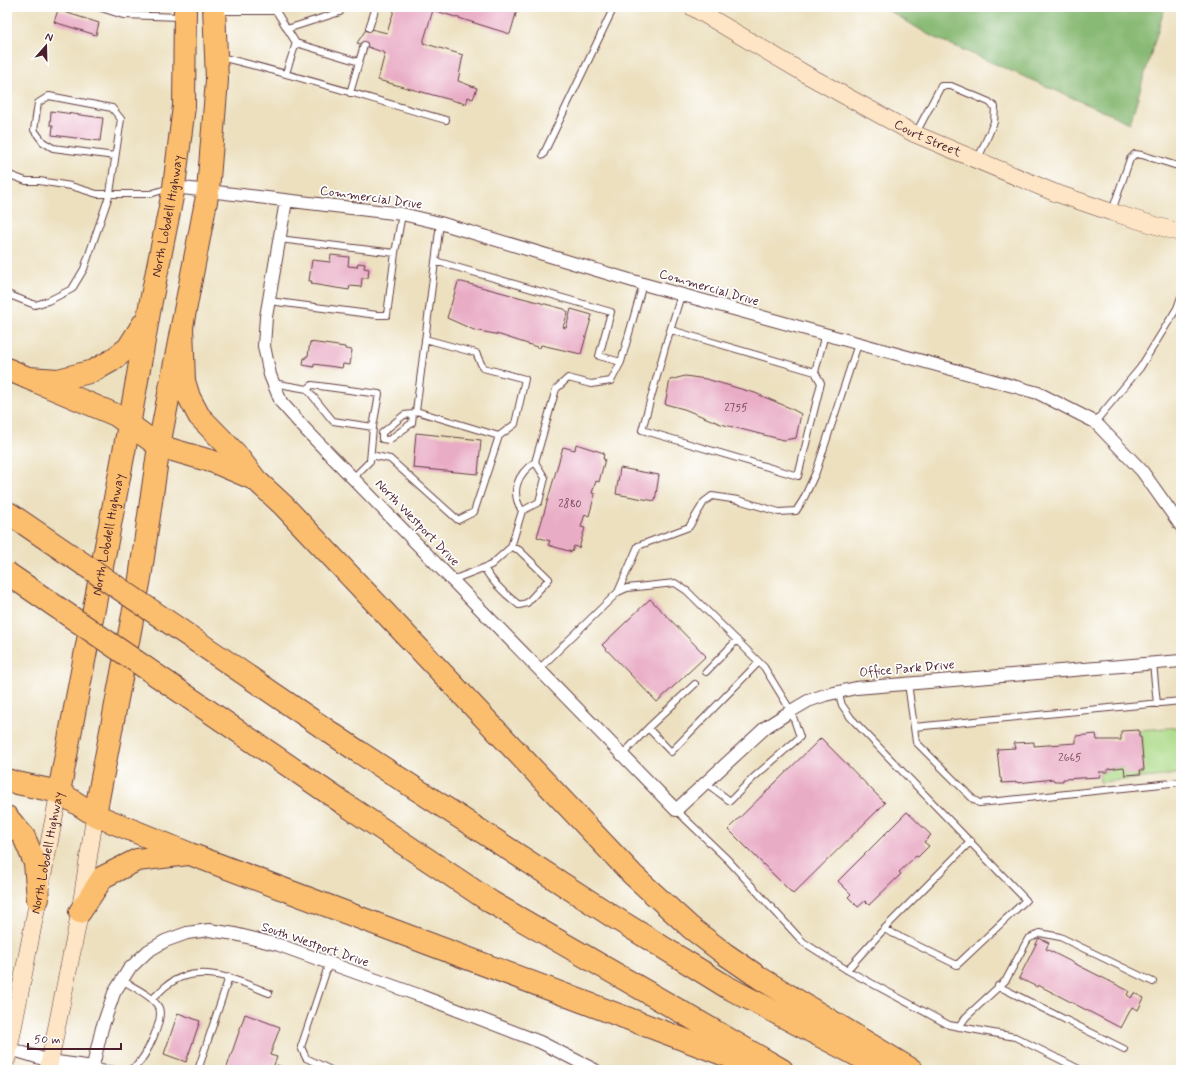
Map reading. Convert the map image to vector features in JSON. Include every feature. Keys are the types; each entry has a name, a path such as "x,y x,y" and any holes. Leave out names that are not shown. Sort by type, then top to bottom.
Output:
{"highway":[{"path":"95,815 140,578 158,446 208,191 217,87 214,9"},
{"name":"North Lobdell Highway","path":"59,792 174,187 184,106 185,12"},
{"path":"28,378 58,380 94,371 111,361 128,348 149,315"},
{"path":"182,327 184,381 199,416 235,453 256,480 282,505 633,875 691,928 760,978 912,1070"},
{"path":"7,369 116,415 158,446 214,462 256,480"},
{"path":"7,512 359,752 605,911 727,987 885,1070"},
{"path":"7,573 342,803 491,902 782,1070"},
{"path":"7,780 59,792 95,815 190,854 733,1058 760,1070"},
{"path":"7,817 24,837 35,863 38,899"},
{"path":"80,912 103,877 137,860 190,854"}],"main road":[{"name":"Court Street","path":"692,7 809,76 916,134 1053,192 1111,212 1181,233"},
{"name":"North Lobdell Highway","path":"8,1052 59,792"},
{"path":"49,1066 80,912 95,815"}],"street":[{"name":"Commercial Drive","path":"174,187 402,214 440,223 681,295 1038,393 1096,422 1142,471 1179,519"},
{"name":"North Westport Drive","path":"286,201 269,301 264,346 270,375 281,402 306,430 676,810"},
{"name":"Office Park Drive","path":"676,810 766,727 808,701 838,691 908,683 1181,661"},
{"name":"South Westport Drive","path":"93,1068 104,1021 114,994 129,969 148,951 165,941 187,933 208,930 235,934 279,945 329,963 540,1042 591,1069"},
{"path":"8,1052 49,1066 93,1068"}],"lane":[{"path":"100,7 123,15 185,12"},
{"path":"287,29 340,12 341,7"},
{"path":"369,28 376,7"},
{"path":"543,155 614,7"},
{"path":"214,9 276,9 296,44 359,62"},
{"path":"286,74 296,44"},
{"path":"350,93 364,45"},
{"path":"216,56 286,74 446,120"},
{"path":"916,134 941,86 951,86 989,102 995,107 994,122 977,160"},
{"path":"7,294 35,305 48,301 72,289 84,269 110,194 121,119 112,108 49,96 38,103 34,130 43,142 53,148 115,156"},
{"path":"1111,212 1130,159 1135,154 1181,167"},
{"path":"7,174 26,181 39,181 72,186 96,194 150,194 174,187"},
{"path":"269,301 387,315 402,214"},
{"path":"372,444 382,439 389,440 412,423 425,339 440,223"},
{"path":"279,239 395,253"},
{"path":"435,261 611,312 599,356 621,362"},
{"path":"452,580 490,565 511,548 522,511 515,495 520,477 527,467 535,462 556,389 568,378 591,384 611,381 621,362 643,284"},
{"path":"681,295 642,430 798,476 821,383 815,372 825,334"},
{"path":"1096,422 1140,368 1177,308 1181,297"},
{"path":"671,330 815,372"},
{"path":"371,455 390,459 458,520 474,512 499,436 514,424 525,379 483,368 476,353 425,339"},
{"path":"539,669 618,592 638,546 689,527 704,502 712,496 738,500 779,512 796,511 803,500 816,472 858,344"},
{"path":"273,383 308,389 333,421 373,426"},
{"path":"308,389 312,385 379,394 373,426 370,460 353,478"},
{"path":"382,439 382,433 404,415 414,412 499,436"},
{"path":"522,511 539,502 545,478 535,462"},
{"path":"484,568 489,577 512,600 519,605 527,603 549,579 519,550 511,548"},
{"path":"618,592 628,588 674,583 687,591 760,662 790,711 800,737 753,778 730,801 706,783"},
{"path":"706,672 737,640"},
{"path":"648,728 671,752 760,662"},
{"path":"1153,663 1158,704"},
{"path":"908,683 916,742 973,799 979,803 1181,782"},
{"path":"622,755 648,728 695,684"},
{"path":"838,691 842,705 851,718 971,841 1026,900 957,965 884,930"},
{"path":"914,727 1181,701"},
{"path":"676,810 728,860 803,942 847,970 949,1025 1015,1037 1081,1070"},
{"path":"847,970 971,841"},
{"path":"959,1027 966,1017 1006,980 1028,939 1040,933 1060,937 1153,982"},
{"path":"329,963 301,1048 306,1058 331,1070"},
{"path":"152,999 166,986 176,980 200,974 217,974 270,993"},
{"path":"198,1070 229,978"},
{"path":"122,980 152,999 160,1010 156,1029 146,1052 137,1064 129,1070"},
{"path":"998,986 1124,1049"},
{"path":"93,1068 115,1070"}],"green space":[{"path":"883,7 1165,7 1130,123 929,35"},
{"path":"1180,727 1181,773 1100,782 1099,772 1108,772 1108,769 1124,767 1140,774 1140,770 1143,770 1141,737 1139,737 1139,730"}],"building":[{"path":"395,7 518,7 510,34 433,10 423,43 463,55 458,81 477,88 473,99 468,97 466,104 378,80 385,53 357,43 367,28 387,33"},
{"path":"58,10 99,23 96,35 54,22"},
{"path":"51,111 103,118 100,141 52,135 53,125 50,125"},
{"path":"331,255 349,257 348,266 357,267 358,263 365,264 364,268 369,269 368,278 362,278 361,287 350,286 349,290 311,284 312,281 309,281 312,260 330,262"},
{"path":"458,282 564,309 568,312 563,327 566,328 571,309 592,315 581,354 541,345 540,348 500,335 474,330 447,318"},
{"path":"310,342 345,347 345,349 352,350 350,365 343,364 342,368 314,364 314,367 303,365 304,358 308,356"},
{"path":"685,376 706,379 755,393 801,414 796,438 784,440 721,424 684,409 665,404 670,380"},
{"path":"416,433 481,440 478,474 413,468"},
{"path":"576,444 604,453 603,459 605,459 599,482 596,481 592,493 595,494 589,516 585,514 581,527 585,528 579,548 574,546 572,552 548,545 550,541 537,537 563,447 575,450"},
{"path":"620,468 659,475 655,501 616,494"},
{"path":"650,599 706,656 657,702 602,645"},
{"path":"1139,730 1144,770 1140,770 1141,774 1125,775 1124,767 1108,769 1108,772 1099,772 1100,777 1063,779 1063,781 1054,781 1053,779 1018,783 1002,783 1000,778 997,749 1015,748 1014,743 1034,742 1034,746 1076,743 1076,736 1096,734 1097,740 1121,740 1121,731"},
{"path":"821,738 885,803 793,894 728,829"},
{"path":"907,812 931,835 924,842 929,846 899,872 901,874 869,905 865,901 858,907 848,897 851,894 838,881"},
{"path":"1039,938 1049,943 1046,949 1129,991 1127,995 1131,998 1134,993 1144,998 1138,1010 1132,1007 1121,1028 1038,985 1037,987 1019,978"},
{"path":"178,1013 200,1021 186,1062 164,1054"},
{"path":"245,1014 280,1027 270,1055 277,1057 272,1070 226,1070"},
{"path":"277,1065 291,1070 275,1070"}]}
